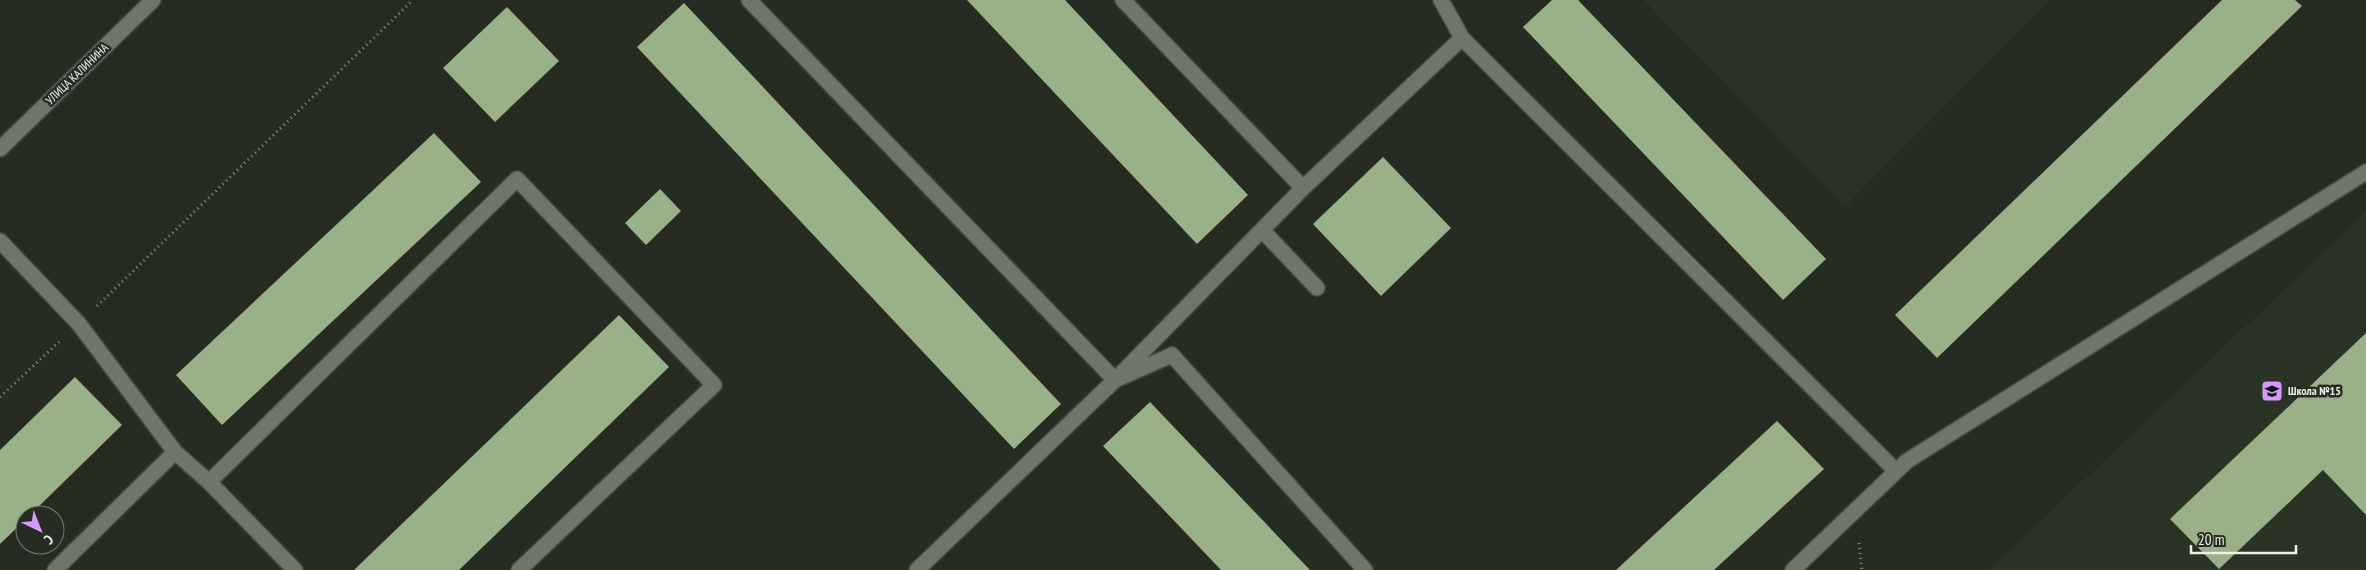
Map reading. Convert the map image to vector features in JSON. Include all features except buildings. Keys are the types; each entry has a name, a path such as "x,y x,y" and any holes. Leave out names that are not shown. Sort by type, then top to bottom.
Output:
{"street":[{"name":"УЛИЦА КАЛИНИНА","path":"0,149 153,0"},
{"path":"749,0 1115,380"},
{"path":"1123,0 1303,188"},
{"path":"1442,0 1462,38 1896,471"},
{"path":"917,570 1115,380 1303,188 1462,38"},
{"path":"1793,570 1896,471 1916,455 2366,172"},
{"path":"209,482 517,179 714,385 518,570"},
{"path":"1262,230 1317,288"},
{"path":"0,240 79,324 175,452 209,482 295,570"},
{"path":"1115,380 1172,355 1365,570"},
{"path":"54,570 175,452"}],"path":[{"path":"0,397 79,324 413,0"}],"shaded area":[{"path":"1644,0 2051,0 1845,207"},
{"name":"Школа №15","path":"2366,212 2366,570 1989,570"}],"place":[{"name":"Школа №15","path":"2272,391"}]}
